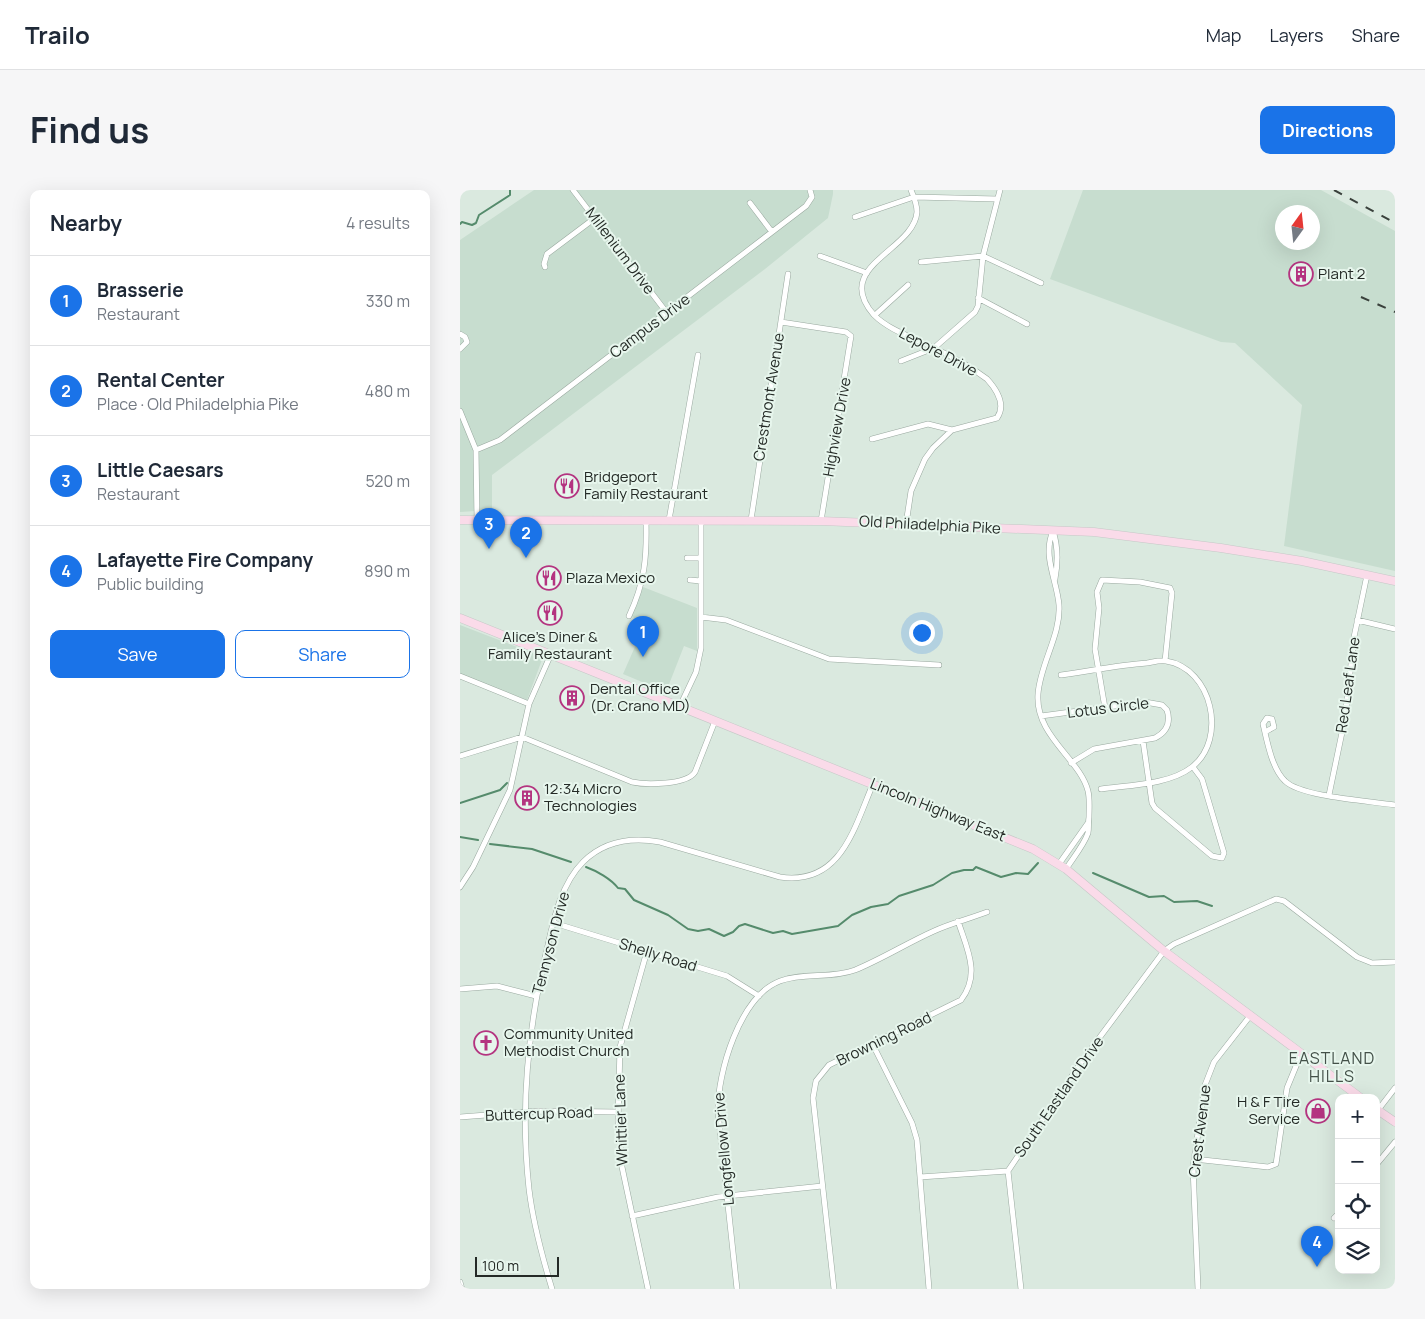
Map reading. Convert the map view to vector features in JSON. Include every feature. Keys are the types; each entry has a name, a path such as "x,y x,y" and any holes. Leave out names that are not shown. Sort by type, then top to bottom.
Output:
{"main road":[{"name":"Old Philadelphia Pike","path":"460,520 821,520 1053,531 1152,538 1302,561 1395,581"},
{"name":"Lincoln Highway East","path":"460,618 1012,839 1063,866 1164,951 1356,1094"},
{"path":"1380,1111 1395,1122"}],"street":[{"name":"Millenium Drive","path":"573,190 667,313"},
{"name":"Campus Drive","path":"476,450 500,440 772,232 810,202 812,197 810,190"},
{"path":"820,256 867,273 912,223 917,212 911,190"},
{"path":"900,361 934,348 975,312 983,256 1000,190"},
{"path":"855,217 914,197 997,199"},
{"path":"750,203 772,232"},
{"path":"546,267 544,264 547,254 595,218"},
{"path":"921,262 983,256 1041,282"},
{"name":"Lepore Drive","path":"867,273 861,286 862,296 875,315 894,330 934,348 987,379 994,386 1000,402 1000,411 997,418 952,430"},
{"name":"Crestmont Avenue","path":"751,520 788,274"},
{"path":"875,315 908,285"},
{"path":"978,298 1027,324"},
{"name":"Highview Drive","path":"781,322 850,334 852,340 821,520"},
{"path":"460,334 466,340 461,350"},
{"path":"669,520 698,355"},
{"path":"460,411 476,450 477,520"},
{"path":"872,439 928,424 952,430"},
{"path":"906,524 908,504 915,481 929,453 952,430"},
{"path":"629,616 638,595 646,565 646,520"},
{"path":"680,706 699,660 702,636 701,520"},
{"path":"1053,531 1048,542 1059,616 1038,694 1042,716 1055,742 1088,790 1088,822 1063,866"},
{"path":"687,558 701,558"},
{"name":"Red Leaf Lane","path":"1329,795 1348,702 1352,650 1367,575"},
{"path":"690,580 701,581"},
{"path":"1105,708 1095,649 1099,608 1097,592 1102,580 1140,582 1170,588 1172,593 1166,661"},
{"path":"701,616 726,620 829,659 939,664"},
{"path":"1357,620 1395,628"},
{"path":"460,886 474,866 510,790 529,704 551,654"},
{"path":"1061,675 1166,661 1193,675 1208,697 1212,723 1210,735 1198,761 1193,767 1182,774 1149,782 1101,789"},
{"path":"460,676 529,704"},
{"name":"Lotus Circle","path":"1042,716 1145,702 1162,704 1167,710 1168,725 1163,734 1143,741 1094,749 1070,763"},
{"path":"460,756 522,737 632,782 646,784 681,781 692,776 715,721"},
{"path":"1265,732 1274,761 1286,782 1304,791 1395,805"},
{"path":"1143,741 1152,803 1159,813 1212,856 1222,858 1224,853 1202,780 1193,767"},
{"name":"Tennyson Drive","path":"552,1289 541,1252 531,1201 526,1146 527,1066 536,996 564,890 580,865 598,850 624,840 641,839 660,842 780,877 800,878 816,873 830,866 844,850 873,784"},
{"path":"1164,951 1205,929 1276,899 1284,901 1357,957 1372,963 1395,962"},
{"name":"Longfellow Drive","path":"737,1289 718,1112 720,1074 733,1039 759,996 780,981 856,970 958,921 987,912"},
{"name":"Browning Road","path":"834,1289 813,1098 816,1081 829,1066 872,1043 952,1006 963,998 972,980 973,968 958,921"},
{"name":"Shelly Road","path":"554,923 727,976 759,996"},
{"name":"South Eastland Drive","path":"1022,1289 1008,1171 1082,1061 1164,951"},
{"name":"Whittier Lane","path":"647,952 620,1047 618,1112 620,1156 648,1289"},
{"path":"460,989 497,986 536,996"},
{"name":"Crest Avenue","path":"1198,1289 1194,1159 1205,1085 1210,1069 1250,1016"},
{"path":"872,1043 912,1123 917,1140 929,1289"},
{"path":"1194,1159 1268,1167 1276,1164 1287,1088 1301,1054"},
{"path":"1380,1106 1395,1088"},
{"name":"Buttercup Road","path":"460,1117 526,1112 618,1112"},
{"path":"1380,1160 1395,1142"},
{"path":"920,1177 1008,1171"},
{"path":"632,1216 727,1196 822,1186"},
{"path":"460,1282 462,1289"}],"shaded area":[{"path":"534,190 833,190 833,194 828,218 765,269 492,475 492,510 460,512 460,240"},
{"path":"1083,190 1321,190 1395,231 1395,571 1284,546 1302,405 1235,343 1221,342 1050,279"},
{"path":"643,587 697,608 697,651 684,646 666,692 623,674 645,624 631,616"},
{"path":"460,625 543,657 527,700 460,674"}],"waterway":[{"path":"460,224 462,222 472,225 476,223 479,215 510,195 510,190"},
{"path":"460,803 500,790 507,783"},
{"path":"460,837 478,840"},
{"path":"490,844 532,849 571,862"},
{"path":"586,867 612,881 618,888 625,889 634,900 668,915 688,929 698,931 709,929 724,936 745,924 773,933 783,931 792,934 838,926 852,915 871,907 888,904 899,896 933,885 952,873 973,870 976,867 1001,877 1016,873 1028,874 1038,863"},
{"path":"1093,873 1149,897 1164,896 1174,902 1197,901 1212,906"}],"railway":[{"path":"1334,190 1395,223"},
{"path":"1361,297 1395,312"}],"place":[{"name":"Plant 2","path":"1301,274"},
{"name":"Bridgeport Family Restaurant","path":"567,486"},
{"name":"Little Caesars","path":"489,549"},
{"name":"Rental Center","path":"526,558"},
{"name":"Plaza Mexico","path":"549,578"},
{"name":"Alice's Diner & Family Restaurant","path":"550,613"},
{"name":"Brasserie","path":"643,657"},
{"name":"Dental Office (Dr. Crano MD)","path":"572,698"},
{"name":"12:34 Micro Technologies","path":"527,798"},
{"name":"Community United Methodist Church","path":"486,1043"},
{"name":"H & F Tire Service","path":"1318,1111"},
{"name":"Lafayette Fire Company","path":"1317,1267"}],"district":[{"name":"EASTLAND HILLS","path":"1332,1067"}]}
